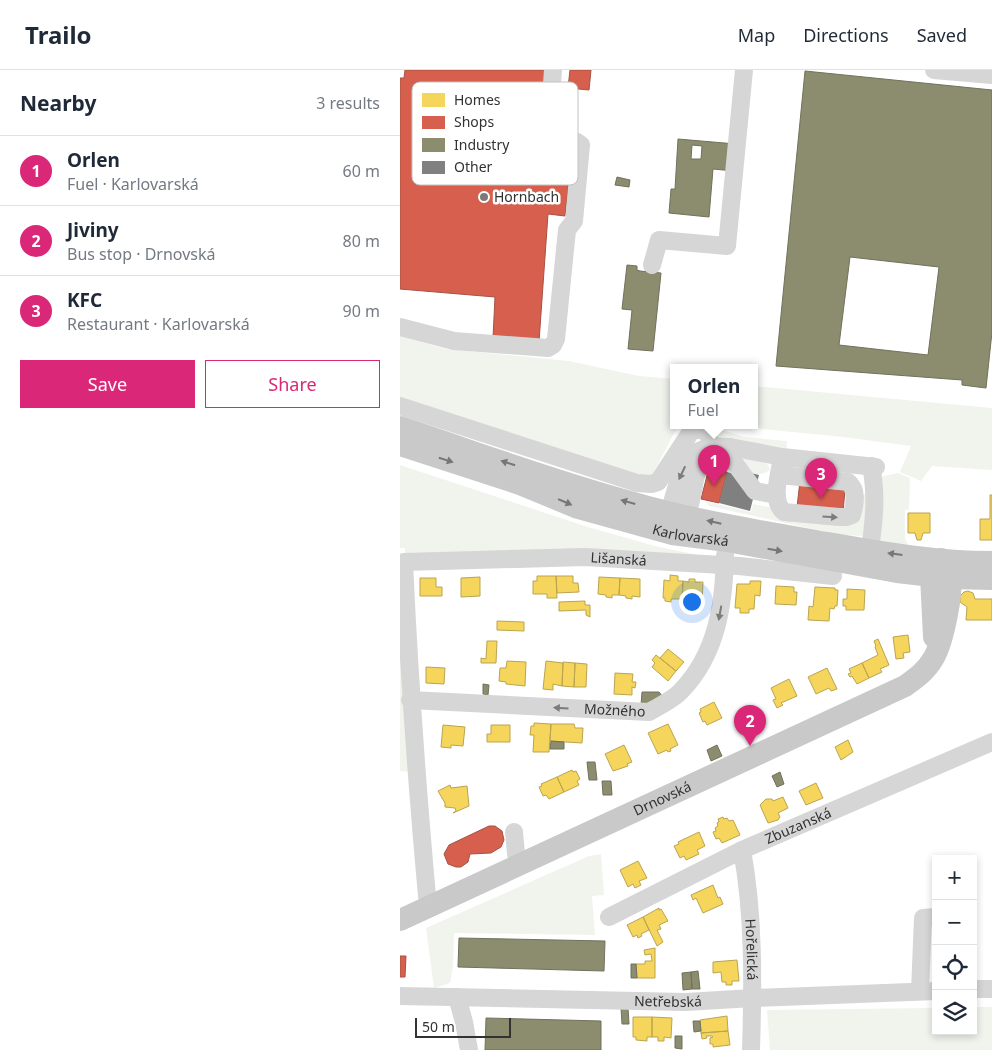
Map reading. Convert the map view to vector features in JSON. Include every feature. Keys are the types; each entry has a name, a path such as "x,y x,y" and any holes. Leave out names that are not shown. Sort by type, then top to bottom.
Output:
{"main road":[{"name":"Karlovarská","path":"400,427 676,521 727,541 897,572 941,571 992,562"},
{"name":"Karlovarská","path":"400,445 520,484 578,508 730,526 870,550 941,571 992,579"},
{"name":"Drnovská","path":"400,920 893,692 922,674 934,658 942,638 949,604 941,571"}],"street":[{"path":"652,265 659,240 727,246 744,70"},
{"path":"934,70 992,75"},
{"path":"578,143 581,145 578,178"},
{"path":"400,327 454,342 548,348 553,345 556,339 567,230 574,221 577,185"},
{"path":"400,406 638,483 651,484 658,482 692,430 701,429 708,433 711,446"},
{"path":"711,446 730,447 782,457 868,466"},
{"path":"676,521 696,472 705,453 711,446"},
{"path":"730,447 733,461 755,491 777,495"},
{"path":"780,475 848,482 854,488 855,497 852,515 847,517 784,512 779,508 777,495 782,457"},
{"path":"854,488 868,466"},
{"path":"868,466 875,494 875,516 870,550"},
{"name":"Možného","path":"410,700 649,712 680,692 698,670 709,650 717,628 722,603 727,541"},
{"name":"Lišanská","path":"410,700 404,562 585,557 725,565 832,576"},
{"path":"410,700 427,896 430,906"},
{"name":"Zbuzanská","path":"609,917 742,850 992,742"},
{"path":"514,832 516,854 521,864"},
{"name":"Hořelická","path":"742,850 748,885 753,998 751,1050"},
{"path":"928,991 923,918 932,918"},
{"path":"977,989 992,989"},
{"name":"Netřebská","path":"400,996 686,1002 928,991"},
{"path":"457,997 469,1050"}],"shaded area":[{"path":"400,336 446,349 569,361 639,376 670,379 670,429 676,429 652,476 647,478 400,400"},
{"path":"758,386 992,408 992,470 932,466 921,481 900,472 911,446 758,429"},
{"path":"711,429 719,429 744,437 787,441 786,451 719,436"},
{"path":"743,458 765,463 770,470 760,474 744,471"},
{"path":"722,459 729,472 711,467"},
{"path":"400,465 588,527 655,546 717,559 405,556 405,548 400,548"},
{"path":"898,473 910,478 909,510 905,510 905,539 909,546 882,542 878,539 876,478"},
{"path":"859,494 866,494 865,536 840,535 709,506 705,501 751,512 753,504 845,522"},
{"path":"400,570 411,772 400,771"},
{"path":"601,854 604,895 592,896 595,935 454,933 453,967 450,983 434,988 426,928 589,856"},
{"path":"977,1007 992,1007 992,1050 770,1050 767,1010 932,1008 932,1035 977,1035"}],"building: Homes":[{"path":"990,495 992,495 992,540 980,540 980,519 990,519"},
{"path":"908,513 930,513 930,533 923,533 921,540 917,540 915,533 908,533"},
{"path":"670,575 678,576 678,581 683,581 682,599 671,599 671,602 665,601 665,598 663,598 664,580 670,581"},
{"path":"537,576 556,576 557,598 547,598 547,594 533,594 533,581 537,581"},
{"path":"556,576 573,576 573,583 578,583 579,592 557,593"},
{"path":"480,577 480,596 461,597 461,578"},
{"path":"599,577 620,578 619,595 612,595 612,598 598,594"},
{"path":"420,578 436,578 436,587 442,587 442,596 420,596"},
{"path":"620,578 640,579 640,597 632,596 632,599 619,595"},
{"path":"689,579 695,579 695,582 703,582 702,604 689,603 689,600 682,599 683,581 689,582"},
{"path":"750,581 761,581 760,596 755,595 754,609 749,609 749,613 740,613 740,608 735,608 737,584 750,584"},
{"path":"776,586 794,587 794,592 797,592 796,605 775,604"},
{"path":"815,587 835,588 835,590 838,590 837,606 834,609 830,608 829,621 808,620 809,606 813,607"},
{"path":"847,589 865,590 864,610 846,610 846,606 843,606 843,599 847,599"},
{"path":"968,591 973,593 975,599 992,599 992,620 966,620 967,607 960,602 960,596"},
{"path":"585,601 585,605 590,605 590,617 586,615 586,610 559,611 559,602"},
{"path":"497,621 524,622 524,631 497,630"},
{"path":"908,635 910,652 903,653 904,658 896,659 893,637"},
{"path":"878,639 889,665 880,669 882,672 869,678 862,663 878,655 874,641"},
{"path":"487,641 497,641 496,663 481,663 481,658 486,659"},
{"path":"668,649 684,662 676,671 660,658"},
{"path":"656,655 676,671 668,681 652,667 655,663 652,660"},
{"path":"507,661 526,662 525,686 506,684 506,682 499,681 500,668 506,668"},
{"path":"546,661 563,663 562,686 553,684 553,690 543,689"},
{"path":"563,662 575,663 574,687 562,686"},
{"path":"575,663 587,664 586,687 574,687"},
{"path":"862,663 869,678 857,684 852,676 850,677 848,674 851,673 849,669"},
{"path":"426,667 445,668 444,684 426,683"},
{"path":"827,668 837,689 831,691 829,688 816,694 808,677"},
{"path":"615,673 633,674 632,682 636,682 635,688 632,687 632,695 614,694"},
{"path":"789,679 797,696 781,703 783,705 777,708 773,700 776,699 771,688"},
{"path":"714,702 722,718 707,725 705,721 703,722 699,713 701,712 700,709"},
{"path":"534,723 551,724 549,752 533,752 534,735 530,735 531,726 534,726"},
{"path":"551,724 574,724 575,728 583,728 582,743 550,741"},
{"path":"668,724 678,745 670,749 671,751 668,752 667,750 658,754 648,733"},
{"path":"443,725 465,727 463,746 451,745 451,748 441,747"},
{"path":"491,725 510,725 510,742 487,742 487,734 491,734"},
{"path":"848,740 853,752 841,760 835,747"},
{"path":"624,745 632,762 627,764 628,766 613,771 605,754"},
{"path":"572,770 573,772 576,771 580,779 577,781 579,785 564,792 557,777"},
{"path":"557,777 564,792 549,799 546,795 543,796 539,787 542,786 541,784"},
{"path":"816,783 823,798 806,805 799,791"},
{"path":"450,785 451,788 467,786 469,806 453,813 456,811 455,808 445,807 445,803 438,791"},
{"path":"783,797 788,808 778,813 780,817 778,820 768,823 760,805 766,799 772,799 773,801"},
{"path":"723,817 729,821 733,820 740,835 722,843 719,838 716,839 713,832 716,831 715,828 718,826 718,819"},
{"path":"699,832 705,846 697,850 699,854 686,860 684,856 680,858 674,846 679,844 678,842"},
{"path":"638,861 647,878 639,881 641,885 635,888 633,884 628,887 620,870"},
{"path":"713,885 718,898 720,897 723,904 703,913 696,898 693,900 691,895"},
{"path":"659,908 668,921 659,925 661,929 657,930 663,942 657,946 643,917"},
{"path":"643,917 649,930 638,938 637,935 633,937 627,925"},
{"path":"655,948 655,978 637,978 636,964 645,964 645,961 652,961 651,954 645,955 644,950"},
{"path":"737,960 739,981 732,981 732,985 726,985 726,982 722,982 721,972 713,973 713,962"},
{"path":"727,1016 728,1031 701,1033 700,1020"},
{"path":"633,1017 652,1017 652,1037 647,1037 647,1041 636,1040 636,1037 633,1037"},
{"path":"652,1017 672,1018 671,1038 664,1037 664,1041 658,1041 658,1037 652,1037"},
{"path":"728,1031 730,1045 713,1047 713,1044 710,1044 712,1036 706,1036 707,1038 702,1039 701,1033"}],"building: Shops":[{"name":"Hornbach","path":"405,70 545,70 544,82 412,82 412,185 568,185 565,216 548,214 539,342 493,338 495,297 400,289 400,78 404,78"},
{"path":"570,70 591,70 589,90 578,89 578,82 569,82"},
{"path":"709,468 727,472 719,503 701,499"},
{"path":"800,481 838,485 838,490 845,490 843,512 797,507"},
{"path":"489,826 495,826 502,831 504,840 501,847 491,853 470,854 468,862 461,867 448,864 444,854 449,845"},
{"path":"400,956 406,956 405,977 400,977"}],"building: Industry":[{"path":"805,71 992,90 992,332 986,388 962,385 962,380 776,366","holes":["850,257 939,267 928,355 839,345"]},
{"path":"678,139 736,144 734,171 713,169 709,217 669,213 671,189 675,189","holes":["692,145 702,146 701,159 691,159"]},
{"path":"617,177 630,180 629,187 615,185"},
{"path":"627,265 637,266 637,270 640,271 661,273 653,351 628,349 632,310 622,309"},
{"path":"483,684 489,685 488,695 483,694"},
{"path":"642,692 659,692 663,697 650,706 641,705"},
{"path":"551,741 564,742 564,749 550,749"},
{"path":"717,745 722,756 711,761 707,750"},
{"path":"587,762 595,762 597,780 589,780"},
{"path":"780,772 784,784 777,787 772,776"},
{"path":"602,781 611,781 612,795 603,795"},
{"path":"459,938 605,941 604,971 458,967"},
{"path":"631,964 636,964 637,978 631,978"},
{"path":"698,971 700,989 692,989 691,972"},
{"path":"691,972 692,989 683,990 682,973"},
{"path":"621,1008 628,1008 629,1024 622,1024"},
{"path":"486,1018 601,1021 601,1050 485,1050"},
{"path":"693,1021 700,1021 701,1031 694,1032"},
{"path":"675,1036 682,1036 682,1049 675,1048"}],"building: Other":[{"path":"744,471 759,475 750,511 719,503 727,472 743,476"}],"place":[{"name":"Hornbach","path":"484,197"},
{"name":"Orlen","path":"714,486"},
{"name":"KFC","path":"821,499"},
{"name":"Jiviny","path":"750,746"}]}
